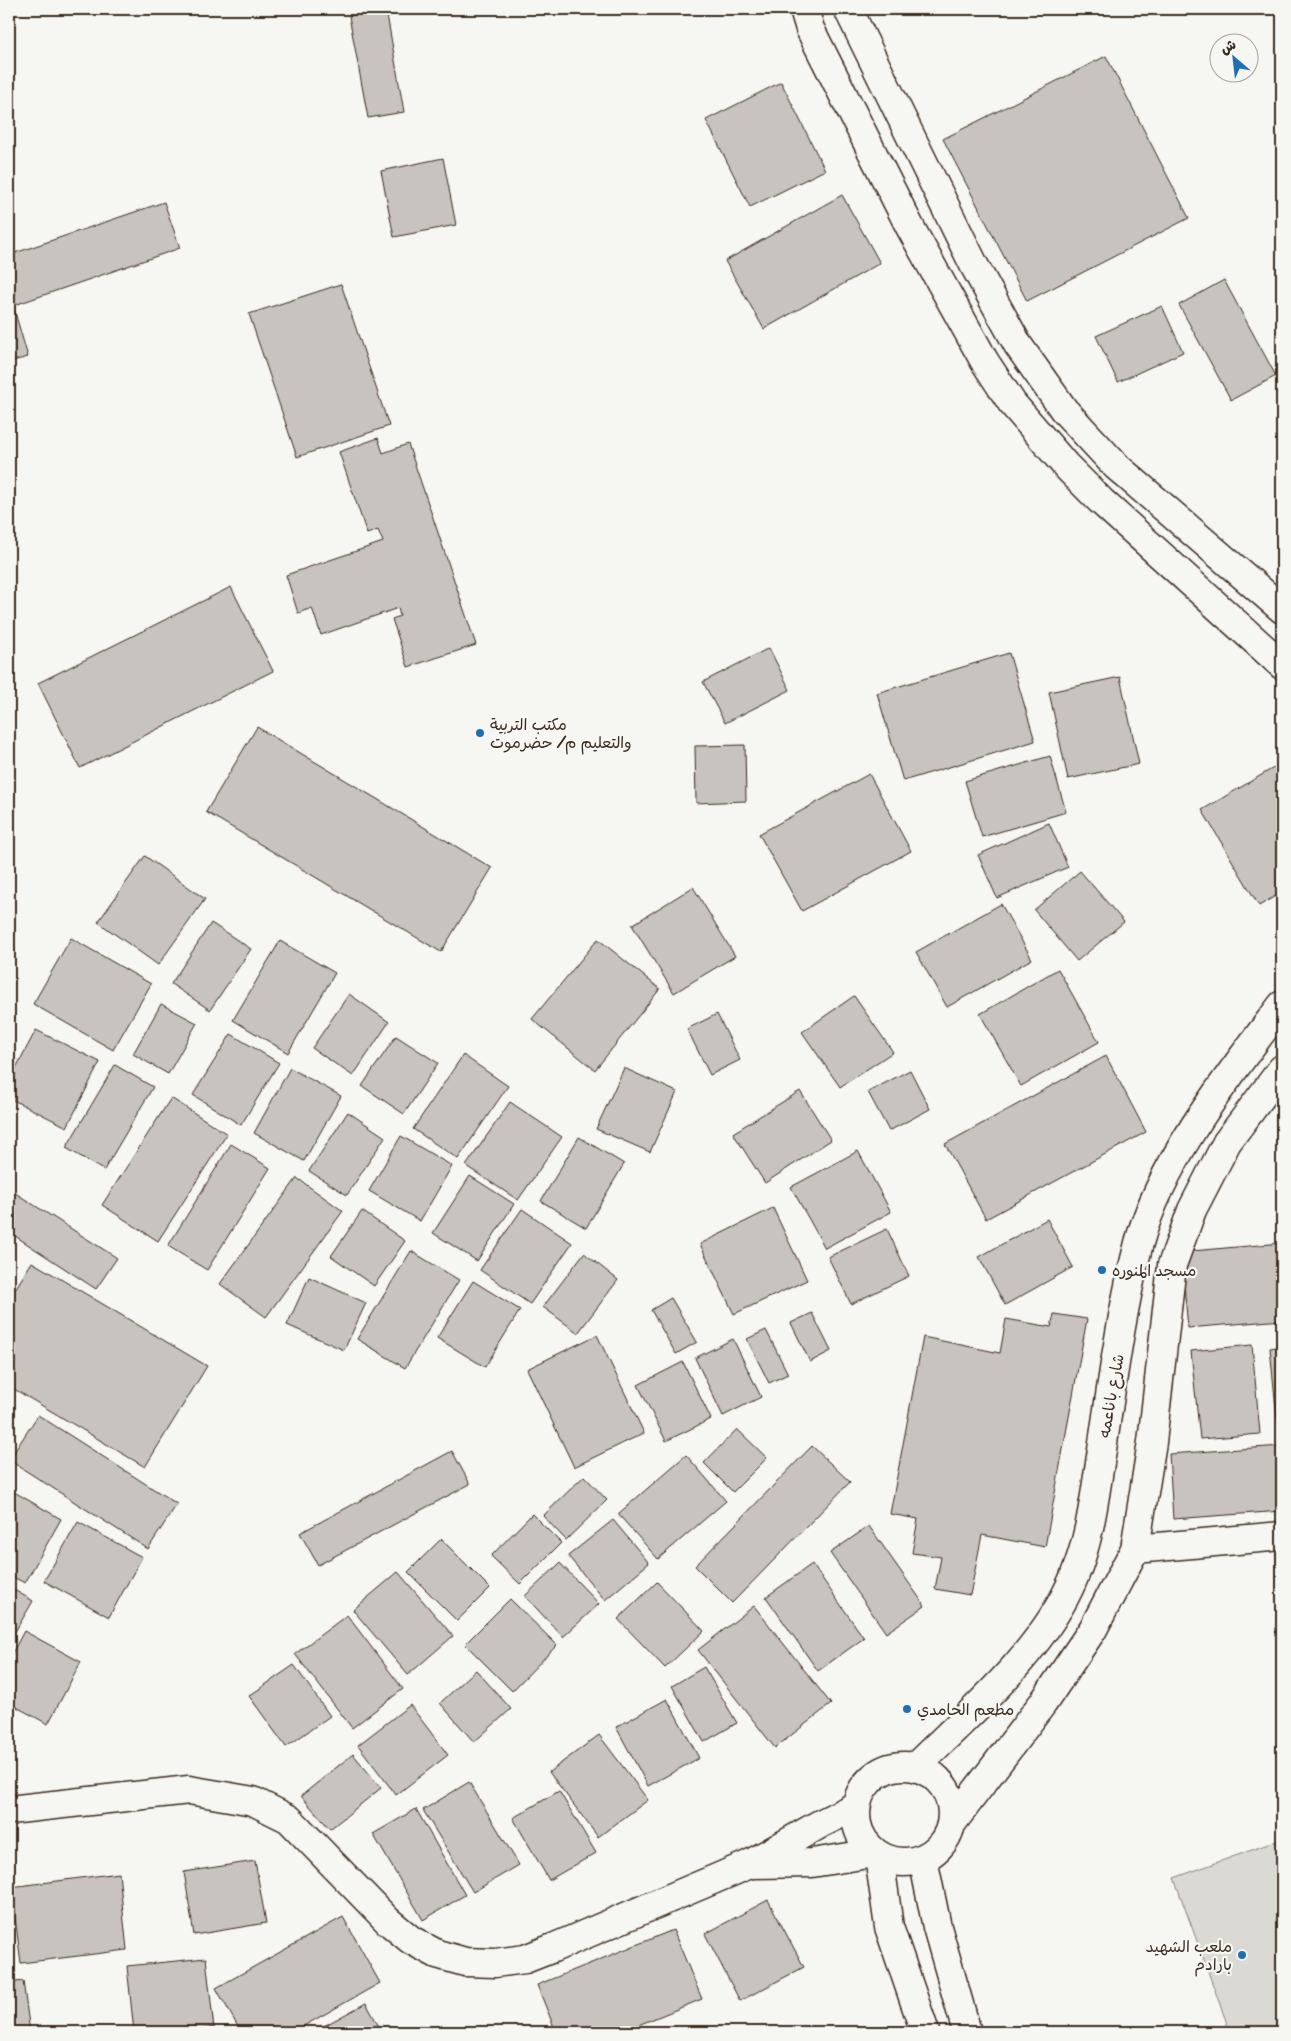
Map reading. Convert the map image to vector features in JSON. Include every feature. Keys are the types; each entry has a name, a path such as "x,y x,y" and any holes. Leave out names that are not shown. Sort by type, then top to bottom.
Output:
{"street":[{"path":"804,9 810,29 910,227 986,362 1012,403 1074,474 1282,665"},
{"path":"848,9 970,256 1018,345 1064,410 1116,466 1282,609"},
{"path":"1220,610 1248,580"},
{"name":"شارع باناعمه","path":"915,1767 1000,1683 1044,1630 1074,1578 1091,1524 1132,1272 1151,1206 1174,1161 1282,1005"},
{"path":"952,1824 952,1808 949,1794 941,1782 929,1772 915,1767 889,1768 877,1774 860,1793 856,1806 856,1824 862,1840 877,1854 893,1862 908,1862 923,1859 937,1850 946,1838 952,1824 1043,1703 1092,1629 1136,1549 1152,1442 1172,1265 1192,1210 1227,1142 1282,1069"},
{"path":"1136,1549 1282,1536"},
{"path":"9,1810 189,1790 253,1801 289,1819 388,1921 411,1940 437,1954 466,1962 495,1963 525,1959 750,1864 856,1806"},
{"path":"750,1864 812,1864 877,1854"},
{"path":"877,1854 889,1927 926,2032"},
{"path":"923,1859 937,1927 967,2032"}],"shaded area":[{"name":"ملعب الشهيد بارادم","path":"1282,1839 1282,2032 1230,2032 1174,1878"}],"building":[{"path":"386,9 404,112 368,118 349,16"},
{"path":"1106,56 1189,218 1027,301 943,139"},
{"path":"781,82 825,170 750,207 706,120"},
{"path":"443,158 456,225 394,237 381,171"},
{"path":"842,195 880,263 764,329 725,261"},
{"path":"164,202 180,248 12,306 9,295 9,255"},
{"path":"1224,280 1276,376 1231,400 1179,305"},
{"path":"341,284 389,426 297,457 249,314"},
{"path":"1162,306 1183,352 1118,382 1096,336"},
{"path":"14,309 28,357 9,362 9,311"},
{"path":"378,438 383,453 408,444 476,645 408,667 392,619 400,616 398,608 321,635 312,608 298,613 286,575 383,542 378,530 367,534 339,452"},
{"path":"231,587 273,671 80,768 38,683"},
{"path":"769,648 790,690 725,723 703,682"},
{"path":"1009,653 1035,741 903,781 877,693"},
{"path":"1120,677 1139,764 1068,779 1049,692"},
{"path":"257,727 492,868 441,952 206,812"},
{"path":"745,745 746,801 696,803 695,746"},
{"path":"1050,756 1066,812 982,837 965,781"},
{"path":"1282,763 1282,892 1259,906 1202,810"},
{"path":"869,774 911,851 802,911 759,834"},
{"path":"1049,823 1068,867 997,898 978,855"},
{"path":"145,856 205,899 158,965 98,922"},
{"path":"1080,871 1124,922 1077,961 1034,910"},
{"path":"693,887 735,956 674,993 632,925"},
{"path":"1001,904 1032,959 947,1007 916,952"},
{"path":"211,923 251,949 210,1010 171,984"},
{"path":"71,938 151,984 113,1050 33,1004"},
{"path":"598,939 660,989 595,1070 532,1019"},
{"path":"280,941 335,973 288,1053 233,1020"},
{"path":"1058,969 1099,1042 1021,1086 980,1014"},
{"path":"349,994 389,1022 353,1076 312,1048"},
{"path":"854,996 893,1052 840,1087 802,1032"},
{"path":"161,1004 197,1023 168,1074 133,1054"},
{"path":"717,1014 740,1060 710,1075 687,1029"},
{"path":"36,1030 100,1062 67,1127 9,1098 9,1081"},
{"path":"231,1034 279,1063 241,1125 193,1095"},
{"path":"396,1036 438,1063 404,1114 362,1086"},
{"path":"463,1055 508,1086 458,1159 413,1129"},
{"path":"1106,1056 1146,1132 986,1219 945,1144"},
{"path":"115,1065 153,1087 104,1170 66,1148"},
{"path":"290,1068 341,1096 304,1161 254,1133"},
{"path":"624,1068 677,1092 650,1152 596,1129"},
{"path":"910,1070 930,1109 889,1131 868,1092"},
{"path":"800,1091 831,1140 765,1183 733,1133"},
{"path":"171,1098 227,1134 158,1241 102,1205"},
{"path":"510,1102 562,1137 518,1200 466,1166"},
{"path":"348,1112 385,1137 347,1195 309,1171"},
{"path":"401,1136 452,1166 420,1221 369,1191"},
{"path":"579,1137 624,1164 586,1228 541,1201"},
{"path":"231,1144 270,1168 207,1270 168,1246"},
{"path":"858,1151 891,1212 825,1248 791,1187"},
{"path":"470,1176 514,1204 477,1261 433,1233"},
{"path":"297,1178 343,1211 266,1317 220,1284"},
{"path":"9,1189 117,1258 96,1289 9,1232"},
{"path":"773,1208 807,1280 734,1314 700,1244"},
{"path":"522,1209 572,1243 530,1304 480,1270"},
{"path":"362,1211 405,1241 374,1286 331,1256"},
{"path":"1047,1219 1073,1267 1005,1305 979,1257"},
{"path":"887,1229 909,1276 851,1304 828,1257"},
{"path":"1282,1243 1282,1320 1188,1328 1181,1252"},
{"path":"411,1251 459,1280 405,1368 357,1339"},
{"path":"584,1253 618,1280 578,1333 543,1307"},
{"path":"32,1262 207,1366 145,1467 9,1386 9,1299"},
{"path":"309,1277 366,1303 344,1350 287,1325"},
{"path":"473,1281 520,1310 485,1367 437,1338"},
{"path":"671,1298 697,1342 676,1354 651,1310"},
{"path":"812,1313 831,1351 810,1362 791,1323"},
{"path":"1054,1314 1087,1319 1045,1547 982,1535 970,1595 935,1589 941,1557 912,1553 918,1519 890,1514 923,1337 1000,1353 1006,1319 1051,1327"},
{"path":"766,1330 788,1374 769,1383 747,1339"},
{"path":"597,1335 644,1433 574,1467 527,1369"},
{"path":"733,1339 761,1397 723,1416 695,1358"},
{"path":"1252,1345 1260,1434 1200,1439 1191,1351"},
{"path":"1282,1346 1282,1419 1277,1419 1270,1348"},
{"path":"683,1362 711,1419 666,1441 638,1385"},
{"path":"38,1415 177,1504 148,1549 9,1460"},
{"path":"737,1429 767,1458 733,1492 704,1463"},
{"path":"812,1446 850,1482 732,1603 695,1566"},
{"path":"1282,1446 1282,1511 1173,1519 1169,1454"},
{"path":"452,1451 470,1484 318,1565 300,1533"},
{"path":"686,1455 726,1501 658,1559 618,1514"},
{"path":"584,1476 607,1500 566,1540 543,1516"},
{"path":"9,1489 61,1519 25,1583 9,1575"},
{"path":"532,1514 561,1543 520,1584 491,1556"},
{"path":"613,1520 649,1563 605,1600 568,1556"},
{"path":"78,1522 142,1557 109,1617 44,1581"},
{"path":"869,1526 925,1606 886,1633 830,1553"},
{"path":"441,1539 490,1588 457,1621 408,1572"},
{"path":"560,1563 599,1604 563,1637 525,1596"},
{"path":"812,1564 864,1638 818,1671 766,1597"},
{"path":"398,1572 453,1636 408,1675 353,1610"},
{"path":"657,1582 704,1631 665,1668 618,1619"},
{"path":"9,1587 33,1601 9,1642"},
{"path":"510,1599 557,1645 512,1691 465,1644"},
{"path":"754,1606 831,1704 775,1748 698,1650"},
{"path":"347,1615 403,1689 352,1728 295,1654"},
{"path":"24,1631 81,1662 48,1724 9,1703 9,1659"},
{"path":"294,1665 330,1716 286,1747 249,1696"},
{"path":"704,1667 737,1723 704,1742 672,1686"},
{"path":"476,1670 511,1709 474,1742 440,1703"},
{"path":"667,1699 699,1758 648,1786 616,1727"},
{"path":"410,1705 448,1755 396,1795 358,1745"},
{"path":"599,1735 648,1800 598,1837 549,1772"},
{"path":"353,1754 381,1788 330,1829 301,1796"},
{"path":"469,1782 519,1865 473,1892 423,1810"},
{"path":"559,1791 596,1853 549,1880 513,1818"},
{"path":"416,1809 465,1895 423,1920 373,1834"},
{"path":"255,1861 266,1923 194,1935 184,1872"},
{"path":"119,1873 127,1950 21,1963 11,1887"},
{"path":"768,1900 804,1967 740,2001 705,1934"},
{"path":"343,1917 380,1983 293,2032 241,2032 216,1988"},
{"path":"673,1930 702,1999 621,2032 556,2032 537,1985"},
{"path":"206,1958 214,2029 181,2032 134,2032 127,1966"},
{"path":"23,1981 30,2032 9,2032 9,1983"},
{"path":"366,2003 382,2032 313,2032"},
{"path":"214,2027 215,2032 192,2032"}],"place":[{"name":"مكتب التربية والتعليم م/ حضرموت","path":"480,733"},
{"name":"مسجد المنوره","path":"1102,1270"},
{"name":"مطعم الحامدي","path":"907,1709"},
{"name":"ملعب الشهيد بارادم","path":"1242,1955"}]}
